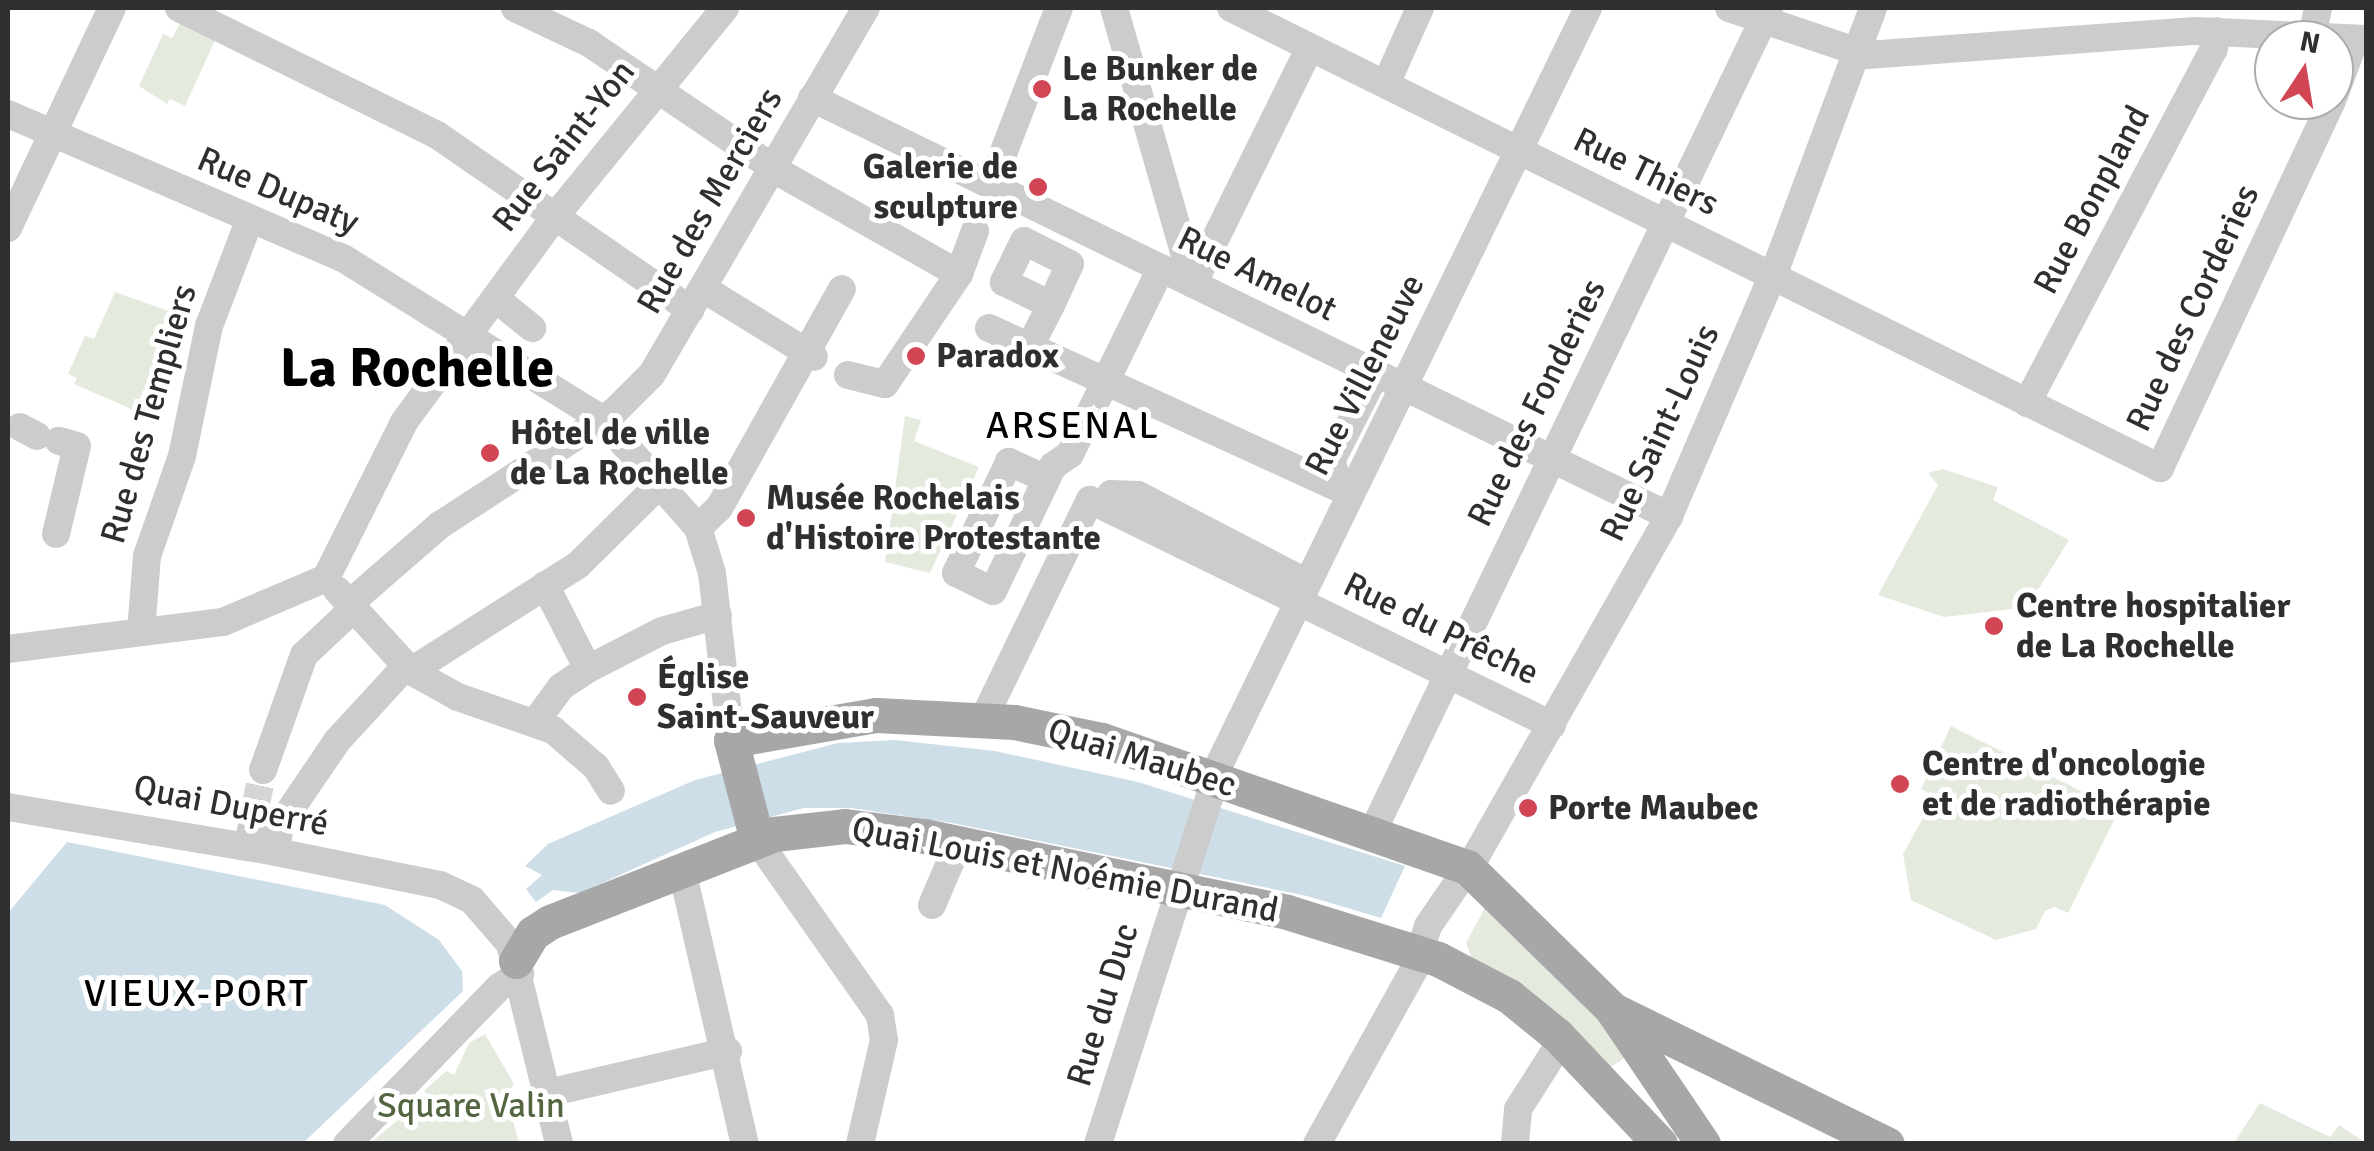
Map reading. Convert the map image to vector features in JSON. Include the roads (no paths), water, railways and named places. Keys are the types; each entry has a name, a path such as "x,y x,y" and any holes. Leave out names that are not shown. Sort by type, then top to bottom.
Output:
{"main road":[{"name":"Quai Maubec","path":"732,752 837,717 982,722 1102,740 1211,788 1373,831 1474,872"},
{"path":"732,752 753,834"},
{"name":"Quai Louis et Noémie Durand","path":"518,968 533,933 550,922 682,870 753,834 845,826 959,842 1181,882 1328,922 1461,970 1509,996 1562,1040 1660,1144"},
{"path":"1474,872 1613,1010 1703,1144"},
{"path":"1613,1010 1845,1134 1887,1144"}],"street":[{"path":"8,228 112,8"},
{"path":"179,8 437,135 698,300 809,353"},
{"path":"515,8 657,86 772,168 959,274"},
{"name":"Rue Saint-Yon","path":"326,578 344,535 404,422 557,214 724,8"},
{"path":"990,185 1059,8"},
{"name":"Rue Thiers","path":"1231,8 2027,403"},
{"path":"1386,84 1420,8"},
{"name":"Rue Villeneuve","path":"1211,788 1344,490 1404,387 1588,8"},
{"path":"1729,8 1766,14 1856,54 2254,27"},
{"name":"Rue Saint-Louis","path":"1317,1144 1420,953 1428,926 1474,872 1669,516 1772,276 1873,8"},
{"name":"Rue des Merciers","path":"263,770 304,655 385,568 602,419 652,374 698,300 860,10"},
{"path":"1115,10 1193,284"},
{"name":"Rue des Fonderies","path":"1373,831 1766,14"},
{"name":"Rue Bonpland","path":"2027,403 2214,49 2217,31"},
{"path":"1193,284 1310,46"},
{"name":"Rue Amelot","path":"812,98 1669,516"},
{"name":"Rue Dupaty","path":"8,114 250,221 344,258 602,419 662,482 698,528"},
{"name":"Rue des Corderies","path":"2027,403 2160,468 2323,120"},
{"name":"Rue des Templiers","path":"141,632 147,556 182,456 209,326 250,221"},
{"path":"848,375 885,384 959,274 975,231"},
{"path":"1029,348 1051,305 1070,264 1024,241 1004,282 1051,305"},
{"path":"1046,480 1070,454 1160,268"},
{"path":"732,752 718,614 698,528 718,508 842,289"},
{"path":"495,298 532,328"},
{"path":"990,328 1102,384 1154,398 1344,490"},
{"path":"1344,490 1332,460 1376,373"},
{"path":"39,435 77,446 56,534"},
{"path":"276,852 280,825 336,741 408,669 578,565 662,482"},
{"name":"Rue du Prêche","path":"982,722 1090,500 1300,590 1448,674 1552,725"},
{"path":"8,649 223,622 326,578 408,669 458,697 536,721 571,744 611,790"},
{"path":"545,585 588,669"},
{"path":"536,721 561,687 588,669 662,631 718,614"},
{"name":"Rue du Duc","path":"1098,1144 1211,788"},
{"name":"Quai Duperré","path":"8,807 276,852 440,885 490,918 518,968"},
{"path":"248,847 254,813"},
{"path":"753,834 880,1014 884,1040 860,1144"},
{"path":"932,906 959,842"},
{"path":"682,870 728,1052 745,1144"},
{"path":"518,968 560,1144"},
{"path":"346,1144 518,968"},
{"path":"1515,1144 1518,1109 1562,1040"},
{"path":"548,1093 728,1052"}],"tunnel":[{"path":"254,813 263,770"}],"place":[{"name":"Le Bunker de La Rochelle","path":"1042,89"},
{"name":"Galerie de sculpture","path":"1038,187"},
{"name":"Paradox","path":"916,356"},
{"name":"Hôtel de ville de La Rochelle","path":"490,453"},
{"name":"Musée Rochelais d'Histoire Protestante","path":"746,518"},
{"name":"Centre hospitalier de La Rochelle","path":"1994,626"},
{"name":"Église Saint-Sauveur","path":"637,697"},
{"name":"Centre d'oncologie et de radiothérapie","path":"1900,784"},
{"name":"Porte Maubec","path":"1528,808"}],"district":[{"name":"La Rochelle","path":"417,369"},
{"name":"ARSENAL","path":"1073,426"},
{"name":"VIEUX-PORT","path":"197,994"}],"park label":[{"name":"Square Valin","path":"471,1106"}]}
